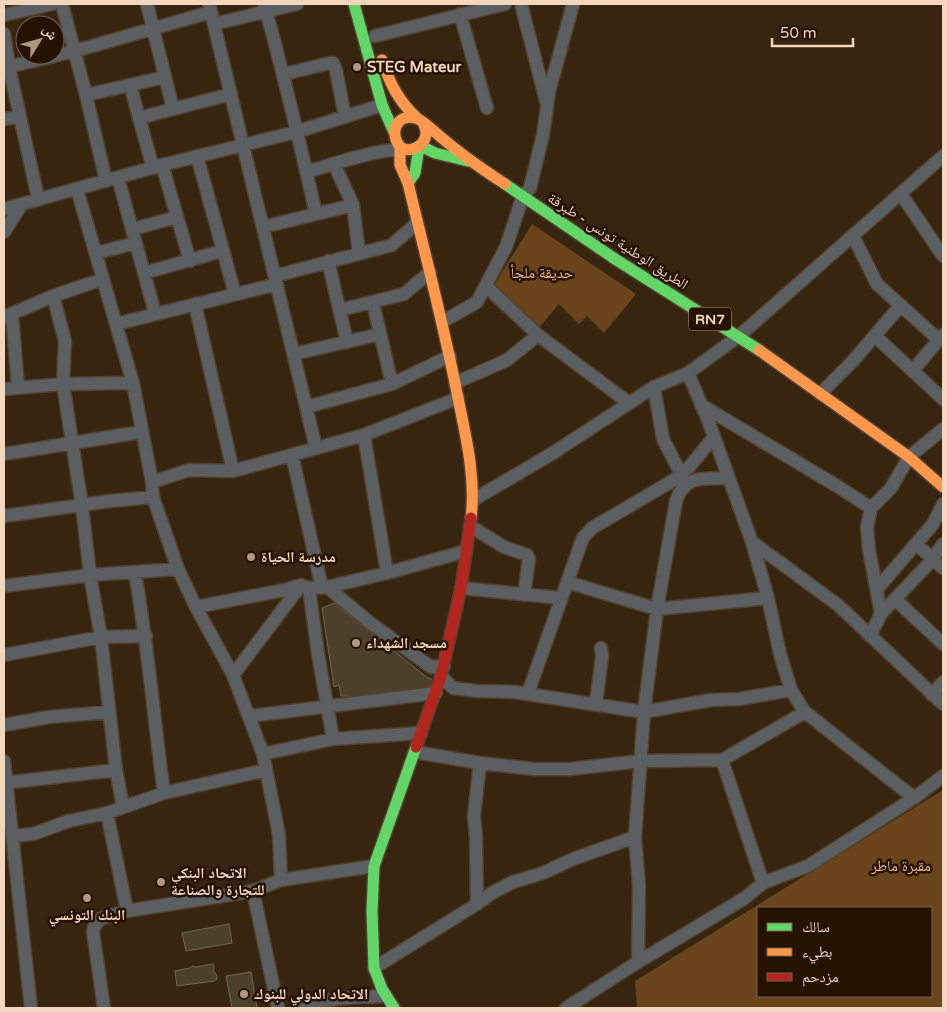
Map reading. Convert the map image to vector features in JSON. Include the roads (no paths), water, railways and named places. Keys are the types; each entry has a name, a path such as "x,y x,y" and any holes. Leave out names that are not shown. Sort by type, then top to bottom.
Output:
{"main road":[{"path":"354,4 382,106 394,132"},
{"name":"الطريق الوطنية تونس - طبرقة","path":"374,32 386,73 393,89 400,102 421,122 470,161 612,257 739,336 855,417 909,458 943,487"},
{"path":"394,1008 386,996 374,968 372,911 374,866 392,810 416,752 436,694 461,588 473,500 469,453 450,356 408,183 400,165 400,149 395,140 395,126 399,121 412,117 421,122 426,129 426,138 420,146 415,173 408,183"},
{"name":"الطريق الوطنية تونس - طبرقة","path":"420,146 435,153 470,161"},
{"name":"RN7","path":"400,149 409,150 420,146"}],"street":[{"path":"11,10 52,4"},
{"path":"62,4 86,95 112,179 133,229 155,313"},
{"path":"147,4 173,109"},
{"path":"7,68 212,13 297,4"},
{"path":"374,32 505,4"},
{"path":"522,4 547,106"},
{"path":"442,322 477,302 506,247 523,196 530,188 536,168 543,136 549,92 573,4"},
{"path":"265,7 284,74 316,214"},
{"path":"212,13 316,448"},
{"path":"460,14 487,108"},
{"path":"4,34 7,68 38,198"},
{"path":"284,74 330,63 333,64 336,70 345,117"},
{"path":"86,95 165,77"},
{"path":"130,85 139,118 177,217 190,261"},
{"path":"139,118 231,94"},
{"path":"4,209 38,198 77,190 197,156 296,132 382,106"},
{"path":"4,119 20,117"},
{"path":"306,172 381,150 400,149"},
{"path":"197,156 235,294"},
{"path":"473,500 553,453 654,388 688,373 739,336 943,156"},
{"path":"334,164 353,205 359,253"},
{"path":"77,190 133,383 152,482 153,497 178,568 196,607 233,675 263,754 279,835 281,880"},
{"path":"901,194 943,256"},
{"path":"4,232 22,204"},
{"path":"263,227 353,205"},
{"path":"133,229 177,217"},
{"path":"116,324 235,294 328,261 392,245 417,223"},
{"path":"853,236 877,284 941,338 913,370"},
{"path":"96,253 136,242"},
{"path":"144,273 190,261 222,250"},
{"path":"328,261 347,342"},
{"path":"340,310 404,294 430,272"},
{"path":"18,387 8,315 53,296 103,279"},
{"path":"486,286 538,335 629,403"},
{"path":"53,296 65,341 62,384 101,637 116,770 123,807"},
{"path":"373,303 392,384"},
{"path":"195,304 233,470"},
{"path":"820,394 852,362 900,305"},
{"path":"294,354 380,334"},
{"path":"455,383 507,360 538,335"},
{"path":"875,336 943,399"},
{"path":"306,407 392,384 450,356"},
{"path":"688,373 714,437 752,542 768,598 790,690 805,712 914,798"},
{"path":"4,389 62,384 133,383"},
{"path":"638,962 639,886 635,837 644,712 678,481 664,439 654,388"},
{"path":"152,482 189,470 233,470 292,455 364,435 458,398"},
{"path":"701,405 871,508"},
{"path":"881,614 869,550 867,527 871,508 891,488 909,458 943,429"},
{"path":"4,454 141,432"},
{"path":"364,435 387,573"},
{"path":"528,693 583,538 589,530 678,481 714,437"},
{"path":"292,455 315,587 327,707 333,739"},
{"path":"678,481 684,485 692,481 728,478"},
{"path":"4,516 82,506 110,500 153,497"},
{"path":"877,589 933,524 943,504"},
{"path":"470,526 504,546 527,555 529,559 524,595"},
{"path":"752,542 855,620 943,704"},
{"path":"916,544 943,568"},
{"path":"870,636 881,614 932,559 943,544"},
{"path":"196,607 387,573 466,551"},
{"path":"4,586 90,575 135,573 178,568"},
{"path":"135,573 146,636 153,711 164,793"},
{"path":"567,582 658,609 768,598"},
{"path":"315,587 369,622 431,667 442,671 453,688 528,693 644,712 692,703 739,699 790,690"},
{"path":"233,675 315,587"},
{"path":"461,588 562,598"},
{"path":"895,599 943,644"},
{"path":"4,655 101,637 146,636"},
{"path":"596,704 602,656 601,648"},
{"path":"932,695 943,682"},
{"path":"250,716 436,694"},
{"path":"4,725 49,717 109,712"},
{"path":"416,752 480,763 534,769 570,769 641,761 722,760 805,712"},
{"path":"263,754 333,739 421,733"},
{"path":"722,760 762,883"},
{"path":"4,761 31,1008"},
{"path":"477,904 474,816 480,763"},
{"path":"5,783 116,770"},
{"path":"12,836 32,834 69,821 107,813 164,793 266,770"},
{"path":"566,1008 745,898 762,883 808,866 914,798 943,776"},
{"path":"107,813 127,911"},
{"path":"374,968 492,893 513,882 542,874 573,859 635,837"},
{"path":"104,1008 94,927 100,919 127,911 254,891 281,880 374,866"},
{"path":"254,891 278,1008"},
{"path":"302,1008 312,1004 367,1002 386,996"}],"place":[{"name":"STEG Mateur","path":"357,67"},
{"name":"مدرسة الحياة","path":"251,557"},
{"name":"مسجد الشهداء","path":"356,643"},
{"name":"الاتحاد البنكي للتجارة والصناعة","path":"161,882"},
{"name":"البنك التونسي","path":"87,898"},
{"name":"الاتحاد الدولي للبنوك","path":"244,994"}],"park label":[{"name":"حديقة ملجأ","path":"542,273"},
{"name":"مقبرة ماطر","path":"901,866"}]}
